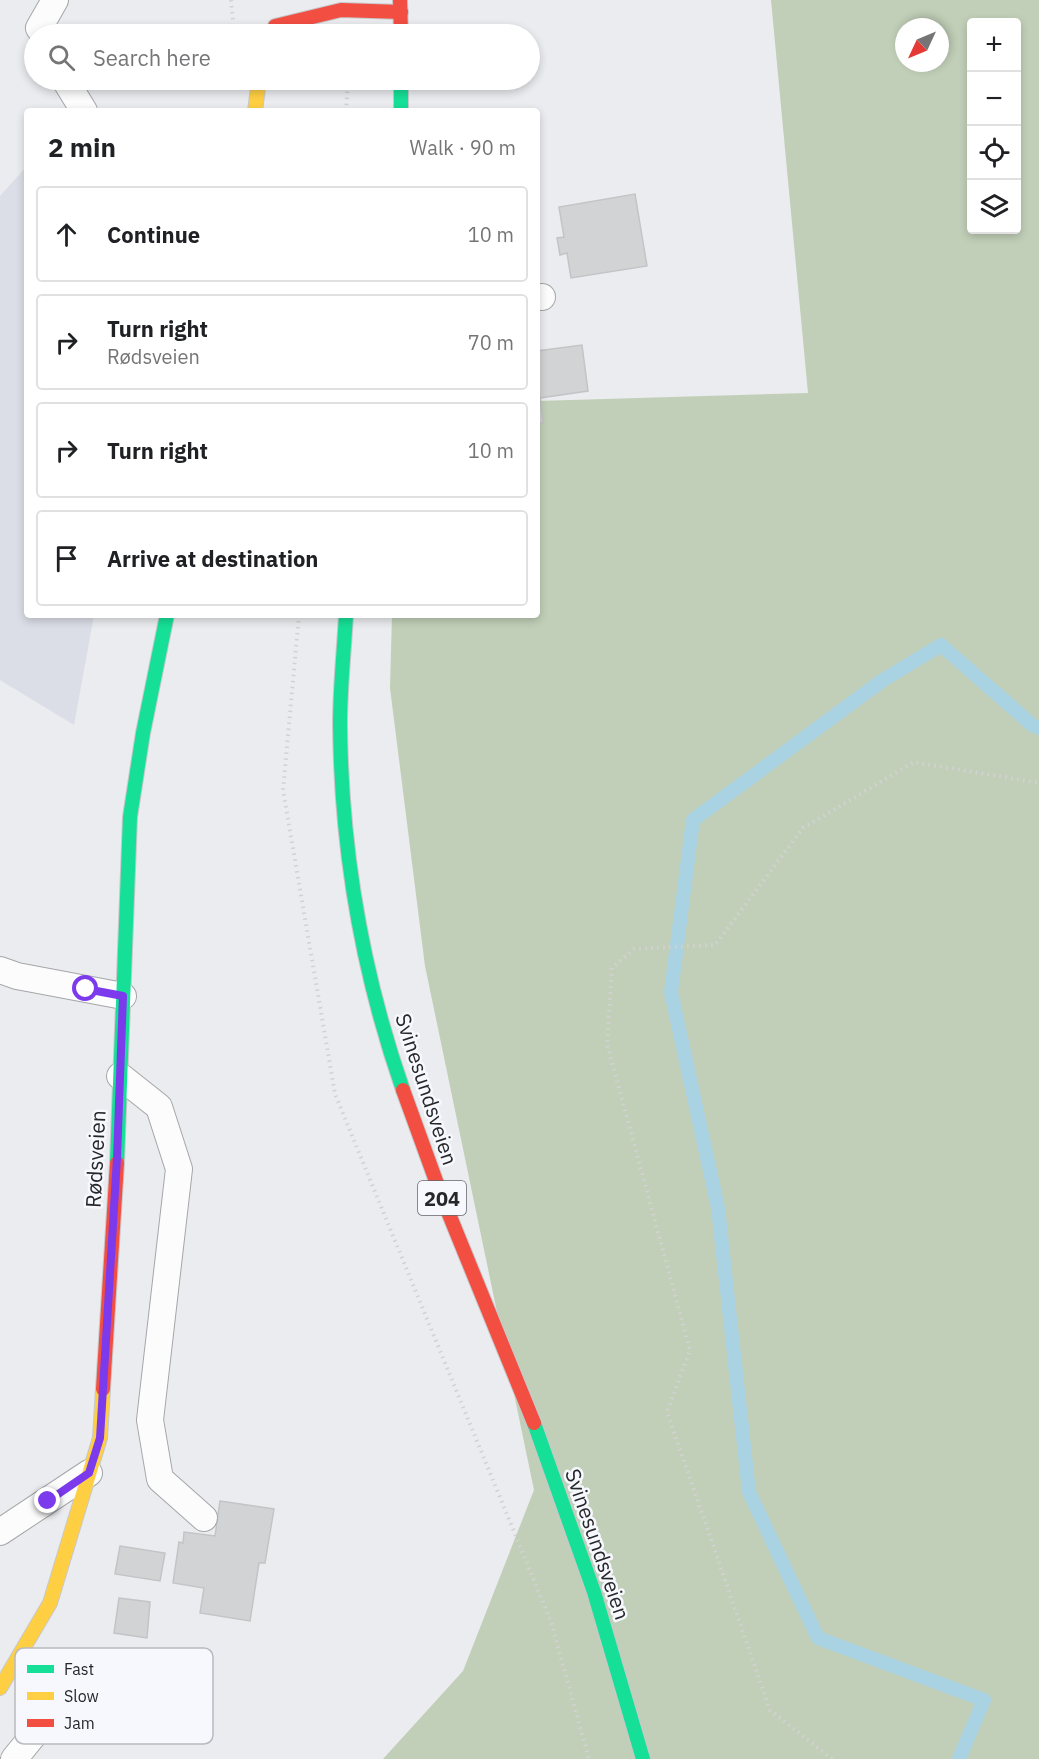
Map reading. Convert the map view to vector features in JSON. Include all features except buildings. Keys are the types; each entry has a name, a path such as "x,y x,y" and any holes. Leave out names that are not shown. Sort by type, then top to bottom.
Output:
{"main road":[{"path":"279,24 294,9 341,10 400,6 401,24"},
{"path":"279,24 294,9"},
{"path":"255,108 258,90"},
{"path":"401,108 402,90"},
{"name":"Rødsveien","path":"24,1648 51,1603 100,1438 120,1076 130,817 166,618"},
{"name":"Svinesundsveien","path":"346,618 340,720 342,795 350,865 364,950 383,1026 408,1109 541,1441 629,1704 643,1759"},
{"name":"Rødsveien","path":"0,1688 15,1663"}],"lane":[{"path":"41,24 55,0"},
{"path":"71,90 82,108"},
{"path":"0,970 17,976 123,996"},
{"path":"120,1076 159,1107 178,1169 150,1420 160,1479 204,1518"},
{"path":"0,1532 89,1473"},
{"path":"14,1759 26,1744"}],"path":[{"path":"345,108 347,90"},
{"path":"832,1759 770,1710 667,1412 690,1350 607,1044 612,968 634,949 715,945 803,828 914,762 1039,783"}],"shaded area":[{"path":"24,169 24,618 93,618 74,725 0,680 0,196"}],"green space":[{"path":"771,0 1039,0 1039,1759 383,1759 463,1671 534,1490 425,966 390,688 392,618 540,618 540,401 808,393"}],"waterway":[{"path":"959,1759 984,1700 818,1638 749,1492 718,1208 671,992 693,820 883,680 941,645 1032,725 1039,728"}],"traffic: fast":[{"path":"401,90 401,108"},
{"path":"117,1163 130,817 143,733 166,618"},
{"path":"346,618 340,724 344,817 356,909 365,955 403,1090"},
{"path":"534,1423 594,1592 643,1759"}],"traffic: slow":[{"path":"255,108 258,90"},
{"path":"24,1648 50,1603 100,1438 103,1389"},
{"path":"0,1688 15,1662"}],"traffic: jam":[{"path":"400,0 401,24"},
{"path":"283,24 341,10 401,12"},
{"path":"403,1090 440,1192 534,1423"},
{"path":"103,1389 117,1163"}],"route":[{"path":"48,1501 89,1473 100,1438 117,1158 123,996 86,989"}]}
